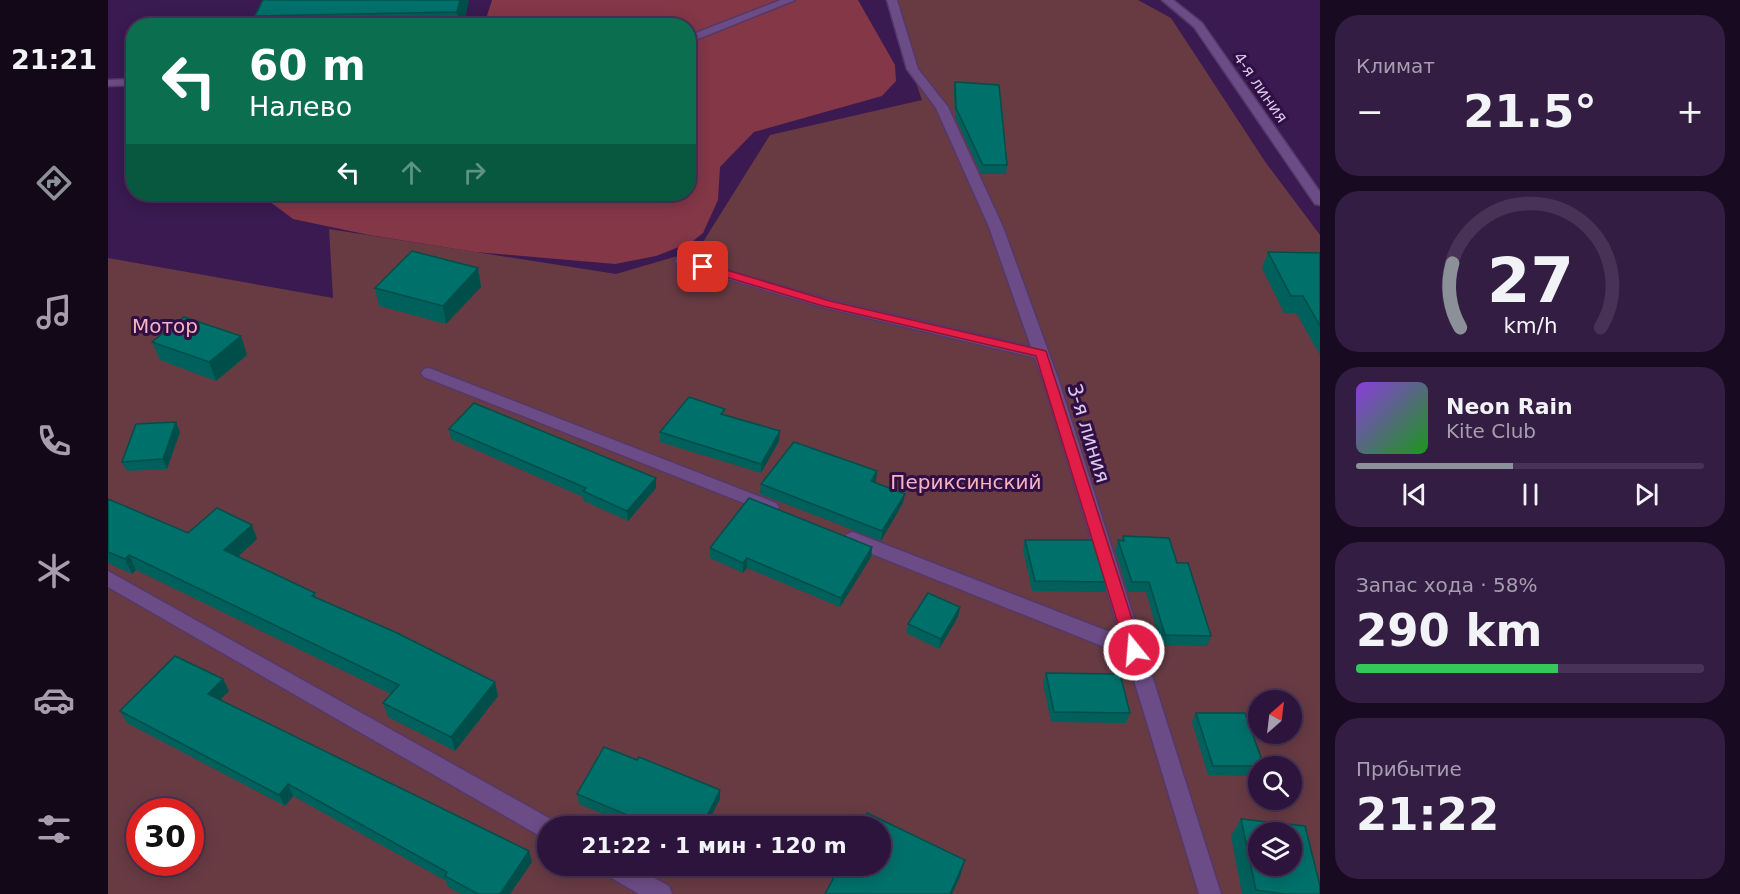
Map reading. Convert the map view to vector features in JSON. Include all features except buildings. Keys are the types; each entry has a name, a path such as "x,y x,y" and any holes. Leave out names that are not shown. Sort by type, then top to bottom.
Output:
{"street":[{"path":"696,37 790,0"},
{"name":"3-я линия","path":"892,0 913,69 942,107 996,227 1041,354 1210,894"},
{"name":"4-я линия","path":"1167,0 1198,25 1320,201"},
{"path":"108,82 126,82"},
{"path":"682,261 827,304 1041,354"},
{"path":"429,373 781,512"},
{"path":"837,533 1134,650"},
{"path":"108,578 537,823"},
{"path":"629,876 661,894"}],"green space":[{"name":"Периксинский","path":"887,0 1138,0 1171,18 1266,163 1320,235 1320,894 108,894 108,258 333,298 329,229 616,274 698,250 770,135 922,100"}],"shaded area":[{"path":"492,0 858,0 895,65 896,81 882,96 754,132 720,167 718,200 703,233 692,242 656,256 615,264 475,252 369,235 293,219 269,201 696,201 696,18 486,18"}],"route":[{"path":"703,267 827,304 1041,354 1134,650"}],"park label":[{"name":"Мотор","path":"165,326"}]}
